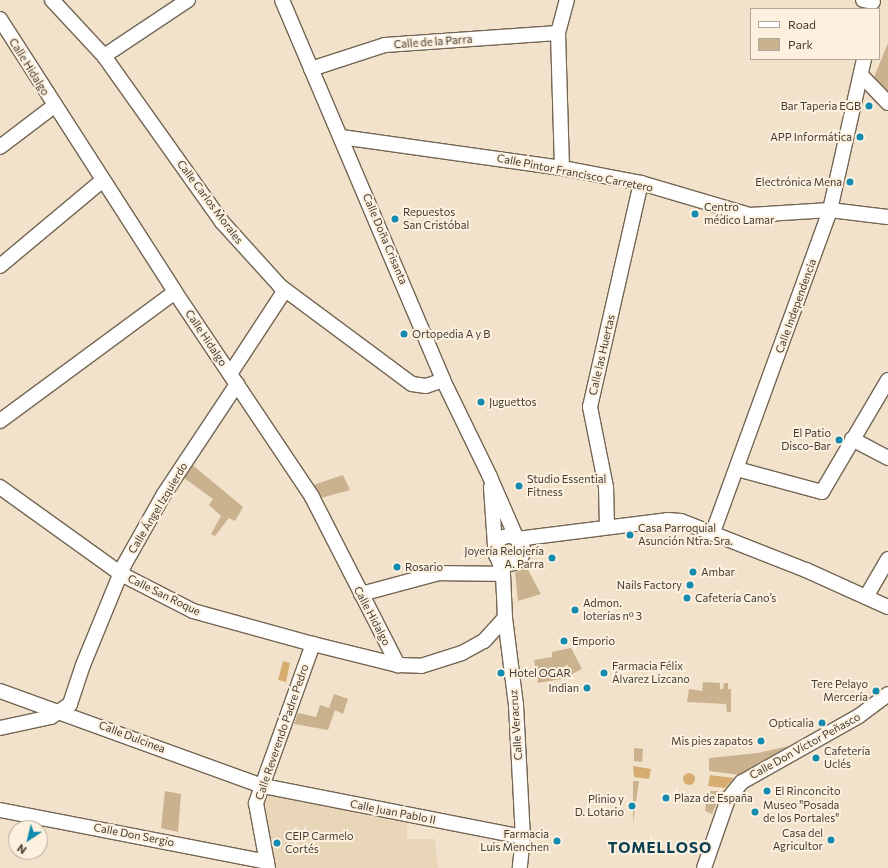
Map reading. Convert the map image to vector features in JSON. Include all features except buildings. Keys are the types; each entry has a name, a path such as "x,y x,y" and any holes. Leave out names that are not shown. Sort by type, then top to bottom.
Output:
{"street":[{"name":"Calle Carlos Morales","path":"52,0 104,56 222,222 285,290 412,384 426,386 443,380"},
{"path":"104,56 188,0"},
{"name":"Calle Doña Crisanta","path":"282,0 443,380 490,477 517,539 522,546 519,559 507,563 497,552 490,477"},
{"path":"562,168 558,33 566,0"},
{"name":"Calle Hidalgo","path":"0,19 4,37 54,106 175,292 312,497 398,665"},
{"name":"Calle de la Parra","path":"311,70 385,45 558,33"},
{"name":"Calle Independencia","path":"713,532 830,210 864,60"},
{"path":"861,75 888,103"},
{"path":"0,148 54,106"},
{"name":"Calle Pintor Francisco Carretero","path":"341,137 562,168 641,184 750,215 830,210 888,217"},
{"path":"0,266 103,180"},
{"name":"Calle las Huertas","path":"607,527 606,487 590,407 641,184"},
{"name":"Calle Ángel Izquierdo","path":"0,728 37,722 60,711 70,704 83,666 121,574 164,494 285,290"},
{"path":"0,421 175,292"},
{"path":"737,469 822,492 888,380"},
{"path":"852,440 888,458"},
{"name":"Calle San Roque","path":"0,487 121,574 194,611 313,644 398,665 421,666 462,653 484,641 505,618"},
{"path":"497,552 504,536 517,539 540,538 607,527 667,520 681,521 713,532 888,606"},
{"name":"Calle Veracruz","path":"497,552 503,574 505,618 516,705 523,837 520,868"},
{"path":"866,597 888,559"},
{"path":"361,594 439,573 503,574"},
{"name":"Calle Reverendo Padre Pedro","path":"268,865 256,803 313,644"},
{"name":"Calle Dulcinea","path":"0,691 60,711 263,786"},
{"name":"Calle Don Víctor Peñasco","path":"704,868 728,799 742,782 853,720 888,694"},
{"name":"Calle Juan Pablo II","path":"263,786 523,837"},
{"name":"Calle Don Sergio","path":"0,810 268,865"}],"shaded area":[{"path":"283,661 290,663 286,682 278,680"},
{"path":"633,766 651,769 649,779 634,777"},
{"path":"687,773 691,773 695,779 691,785 687,785 683,781 683,777"},
{"path":"710,775 734,778 725,788 708,786"},
{"path":"269,795 359,811 358,814 407,823 407,839 435,839 438,868 275,868 265,806"}],"green space":[{"path":"888,43 888,94 874,77"},
{"path":"189,462 243,507 235,521 229,518 215,536 211,534 221,516 209,505 213,499 180,475"},
{"path":"343,475 350,490 317,499 310,486"},
{"path":"527,568 541,594 518,601 515,572"},
{"path":"571,648 582,669 562,679 538,683 534,660 552,657 552,652"},
{"path":"703,682 720,683 720,689 723,689 724,683 728,683 728,689 731,689 731,712 727,712 726,704 687,702 689,689 702,691"},
{"path":"334,694 348,699 343,714 335,710 328,730 294,724 298,713 316,717 320,705 329,708"},
{"path":"789,746 740,775 709,771 709,758 758,753"},
{"path":"634,748 643,749 642,762 634,761"},
{"path":"633,781 639,781 633,823"},
{"path":"165,791 181,794 178,832 161,828"},
{"path":"708,791 722,791 712,814 705,811"}],"place":[{"name":"Bar Taperia EGB","path":"869,106"},
{"name":"APP Informática","path":"860,137"},
{"name":"Electrónica Mena","path":"850,182"},
{"name":"Centro médico Lamar","path":"695,214"},
{"name":"Repuestos San Cristóbal","path":"395,219"},
{"name":"Ortopedia A y B","path":"404,334"},
{"name":"Juguettos","path":"481,402"},
{"name":"El Patio Disco-Bar","path":"839,440"},
{"name":"Studio Essential Fitness","path":"519,486"},
{"name":"Casa Parroquial Asunción Ntra. Sra.","path":"630,535"},
{"name":"Joyería Relojería A. Parra","path":"552,558"},
{"name":"Rosario","path":"397,567"},
{"name":"Ambar","path":"693,572"},
{"name":"Nails Factory","path":"690,585"},
{"name":"Cafetería Cano’s","path":"687,598"},
{"name":"Admon. loterías nº 3","path":"575,610"},
{"name":"Emporio","path":"564,641"},
{"name":"Hotel OGAR","path":"501,673"},
{"name":"Farmacia Félix Álvarez Lizcano","path":"604,673"},
{"name":"Indian","path":"587,688"},
{"name":"Tere Pelayo Mercería","path":"876,691"},
{"name":"Opticalia","path":"822,723"},
{"name":"Mis pies zapatos","path":"761,741"},
{"name":"Cafetería Uclés","path":"816,758"},
{"name":"El Rinconcito","path":"767,791"},
{"name":"Plaza de España","path":"666,798"},
{"name":"Plinio y D. Lotario","path":"632,806"},
{"name":"Museo \"Posada de los Portales\"","path":"755,812"},
{"name":"Casa del Agricultor","path":"831,840"},
{"name":"Farmacia Luis Menchen","path":"557,841"},
{"name":"CEIP Carmelo Cortés","path":"277,843"}],"district":[{"name":"TOMELLOSO","path":"660,848"}]}
